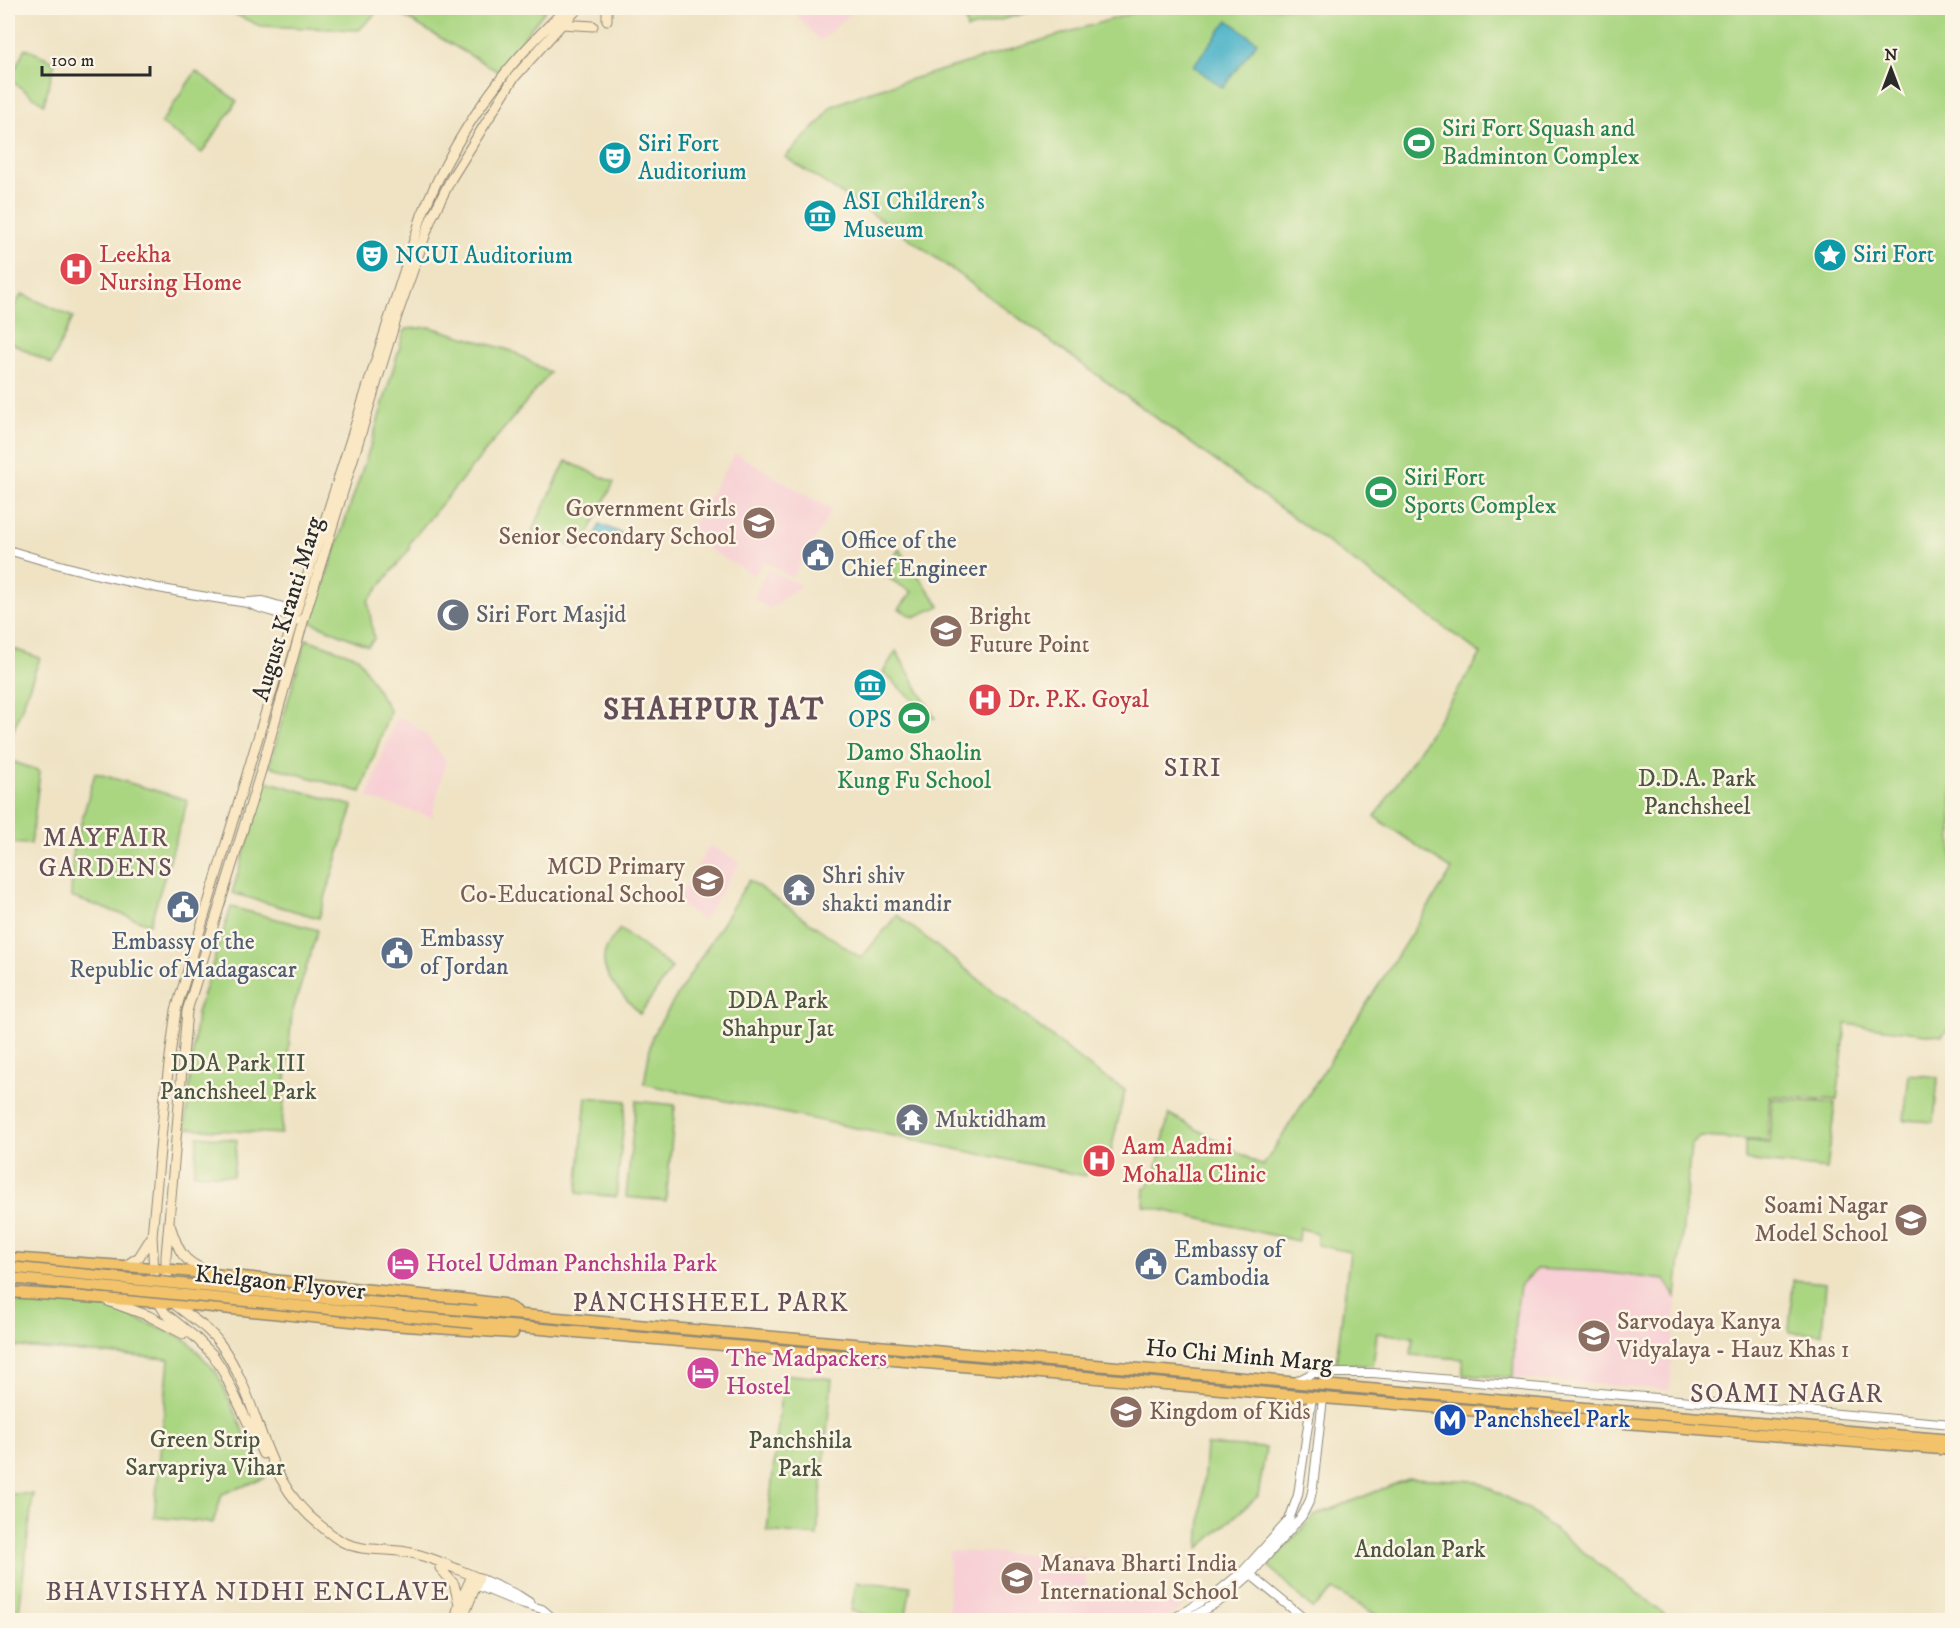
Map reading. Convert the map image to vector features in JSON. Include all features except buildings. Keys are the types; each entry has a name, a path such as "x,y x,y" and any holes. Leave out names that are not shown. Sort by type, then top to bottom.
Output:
{"main road":[{"name":"August Kranti Marg","path":"159,1303 155,1289 152,1236 165,1096 176,1010 394,299 431,192 473,120 504,75 566,8"},
{"name":"August Kranti Marg","path":"173,1304 166,1270 168,1217 187,1011 258,782 298,617 431,219 451,179 513,79 578,8"},
{"path":"607,8 607,20"},
{"path":"562,24 593,26"},
{"path":"168,1217 176,1244 185,1259 195,1266 222,1276"},
{"path":"125,1266 139,1257 152,1236"},
{"path":"8,1258 153,1268 462,1299 503,1304 522,1314"},
{"path":"72,1297 84,1293 90,1281 86,1269 75,1263"},
{"name":"Khelgaon Flyover","path":"8,1267 345,1300 522,1314"},
{"name":"Khelgaon Flyover","path":"8,1278 548,1330"},
{"path":"257,1312 245,1306 241,1294 247,1283 260,1279"},
{"path":"8,1292 173,1304 474,1331 527,1334 548,1330"},
{"path":"102,1299 159,1321 206,1348"},
{"path":"159,1303 165,1313 206,1348 222,1369 265,1452"},
{"path":"173,1304 209,1330 222,1346 242,1384 276,1478 286,1499 301,1517 339,1546 359,1553 415,1559 474,1580"},
{"name":"Ho Chi Minh Marg","path":"522,1314 1953,1440"},
{"name":"Ho Chi Minh Marg","path":"548,1330 1323,1398 1953,1450"},
{"path":"276,1478 305,1513 343,1542 366,1549 394,1550 418,1555 474,1580"},
{"path":"440,1569 454,1584 464,1603 462,1620"},
{"path":"455,1620 474,1580"}],"street":[{"path":"8,550 85,573 134,584 248,603 262,610 298,617"},
{"path":"1297,1381 1313,1373 1373,1373 1953,1424"},
{"path":"1187,1620 1223,1599 1289,1520 1298,1495 1312,1397"},
{"path":"1171,1620 1247,1572 1302,1516 1310,1500 1323,1398"},
{"path":"1308,1422 1320,1424"},
{"path":"1305,1448 1317,1449"},
{"path":"1247,1572 1306,1620"},
{"path":"474,1580 489,1590 517,1602 542,1609 555,1620"},
{"path":"474,1580 518,1595 532,1605"},
{"path":"464,1603 489,1590"}],"shaded area":[{"path":"790,8 857,8 820,41"},
{"name":"Government Girls Senior Secondary School","path":"735,453 832,510 792,578 764,561 755,576 686,536"},
{"path":"767,569 801,585 770,609 753,599"},
{"path":"396,717 410,721 426,735 446,761 432,817 367,798"},
{"name":"MCD Primary Co-Educational School","path":"710,845 740,862 703,921 676,901"},
{"name":"Sarvodaya Kanya Vidyalaya - Hauz Khas 1","path":"1537,1269 1601,1272 1666,1280 1676,1297 1670,1390 1513,1378 1515,1320 1520,1286"},
{"name":"Manava Bharti India International School","path":"948,1551 1085,1556 1086,1599 1189,1601 1165,1620 905,1620 908,1614 949,1612"}],"green space":[{"path":"226,8 381,8 359,30 260,26"},
{"path":"389,8 547,8 497,71"},
{"path":"962,8 1044,8 967,29"},
{"name":"D.D.A. Park Panchsheel","path":"1149,8 1952,8 1952,1025 1942,1036 1846,1024 1837,1100 1770,1096 1767,1141 1701,1137 1691,1145 1676,1297 1665,1280 1601,1272 1537,1269 1520,1286 1515,1320 1513,1378 1463,1375 1463,1359 1411,1355 1413,1337 1377,1333 1373,1366 1336,1363 1350,1252 1317,1245 1317,1233 1299,1228 1298,1241 1144,1206 1145,1188 1148,1187 1149,1180 1154,1180 1169,1114 1263,1166 1452,870 1375,817 1481,654 903,234 785,157 822,120 830,107 862,94"},
{"path":"25,48 55,62 44,104 10,80"},
{"path":"196,71 237,101 202,153 161,123"},
{"path":"22,294 73,317 51,364 8,341 8,316"},
{"path":"430,327 512,351 550,373 410,542 409,550 368,601 374,639 368,646 311,622 373,438 404,332 407,329"},
{"path":"566,461 614,482 580,550 532,531"},
{"path":"899,549 940,606 914,617 899,609 912,592 883,575"},
{"path":"306,639 358,657 390,711 361,792 269,766"},
{"path":"8,647 40,658 8,745"},
{"path":"896,651 935,718 932,718 883,672"},
{"path":"8,760 40,771 31,844 8,843"},
{"path":"95,773 188,800 150,924 71,897 73,852"},
{"path":"266,781 353,806 319,918 232,893"},
{"name":"DDA Park Shahpur Jat","path":"749,880 861,958 897,915 1095,1071 1125,1090 1110,1155 1091,1152 1085,1176 644,1084 652,1036"},
{"name":"DDA Park III Panchsheel Park","path":"231,907 318,930 292,1013 281,1134 185,1128 197,1013"},
{"path":"620,929 672,968 640,1014 611,981 604,966 606,950"},
{"path":"1909,1074 1938,1077 1934,1122 1904,1120"},
{"path":"586,1097 626,1101 616,1197 577,1193"},
{"path":"1772,1099 1835,1103 1827,1169 1745,1160 1745,1141 1770,1143"},
{"path":"636,1101 675,1105 666,1201 626,1197"},
{"path":"198,1136 237,1140 233,1176 194,1173"},
{"path":"1793,1280 1826,1283 1822,1334 1789,1332"},
{"name":"Green Strip Sarvapriya Vihar","path":"8,1302 76,1304 109,1308 188,1341 217,1373 265,1478 222,1494 213,1523 154,1517 169,1359 8,1346"},
{"name":"Panchshila Park","path":"783,1374 832,1379 817,1536 767,1531"},
{"path":"1206,1445 1266,1448 1258,1496 1199,1548"},
{"name":"Andolan Park","path":"1410,1478 1477,1481 1526,1508 1672,1620 1385,1620 1334,1590 1312,1609 1268,1565 1314,1516"},
{"path":"8,1494 33,1494 18,1620 8,1620"},
{"path":"856,1582 911,1586 905,1620 885,1620 851,1611"}],"water":[{"path":"1228,20 1257,42 1223,88 1193,66"},
{"path":"600,524 625,535 620,548 594,537"}],"place":[{"name":"Siri Fort Squash and Badminton Complex","path":"1419,143"},
{"name":"Siri Fort Auditorium","path":"615,158"},
{"name":"ASI Children's Museum","path":"820,216"},
{"name":"Siri Fort","path":"1830,255"},
{"name":"NCUI Auditorium","path":"372,256"},
{"name":"Leekha Nursing Home","path":"76,269"},
{"name":"Siri Fort Sports Complex","path":"1381,492"},
{"name":"Government Girls Senior Secondary School","path":"759,523"},
{"name":"Office of the Chief Engineer","path":"818,555"},
{"name":"Siri Fort Masjid","path":"453,615"},
{"name":"Bright Future Point","path":"946,631"},
{"name":"OPS","path":"870,685"},
{"name":"Dr. P.K. Goyal","path":"985,700"},
{"name":"Damo Shaolin Kung Fu School","path":"914,718"},
{"name":"MCD Primary Co-Educational School","path":"708,881"},
{"name":"Shri shiv shakti mandir","path":"799,890"},
{"name":"Embassy of the Republic of Madagascar","path":"183,907"},
{"name":"Embassy of Jordan","path":"397,953"},
{"name":"Muktidham","path":"912,1120"},
{"name":"Aam Aadmi Mohalla Clinic","path":"1099,1161"},
{"name":"Soami Nagar Model School","path":"1911,1220"},
{"name":"Hotel Udman Panchshila Park","path":"403,1264"},
{"name":"Embassy of Cambodia","path":"1151,1264"},
{"name":"Sarvodaya Kanya Vidyalaya - Hauz Khas 1","path":"1594,1336"},
{"name":"The Madpackers Hostel","path":"703,1373"},
{"name":"Kingdom of Kids","path":"1126,1412"},
{"name":"Panchsheel Park","path":"1450,1420"},
{"name":"Manava Bharti India International School","path":"1017,1578"}],"district":[{"name":"SHAHPUR JAT","path":"714,710"},
{"name":"SIRI","path":"1193,768"},
{"name":"MAYFAIR GARDENS","path":"106,853"},
{"name":"PANCHSHEEL PARK","path":"711,1303"},
{"name":"SOAMI NAGAR","path":"1787,1394"},
{"name":"BHAVISHYA NIDHI ENCLAVE","path":"248,1592"}]}
